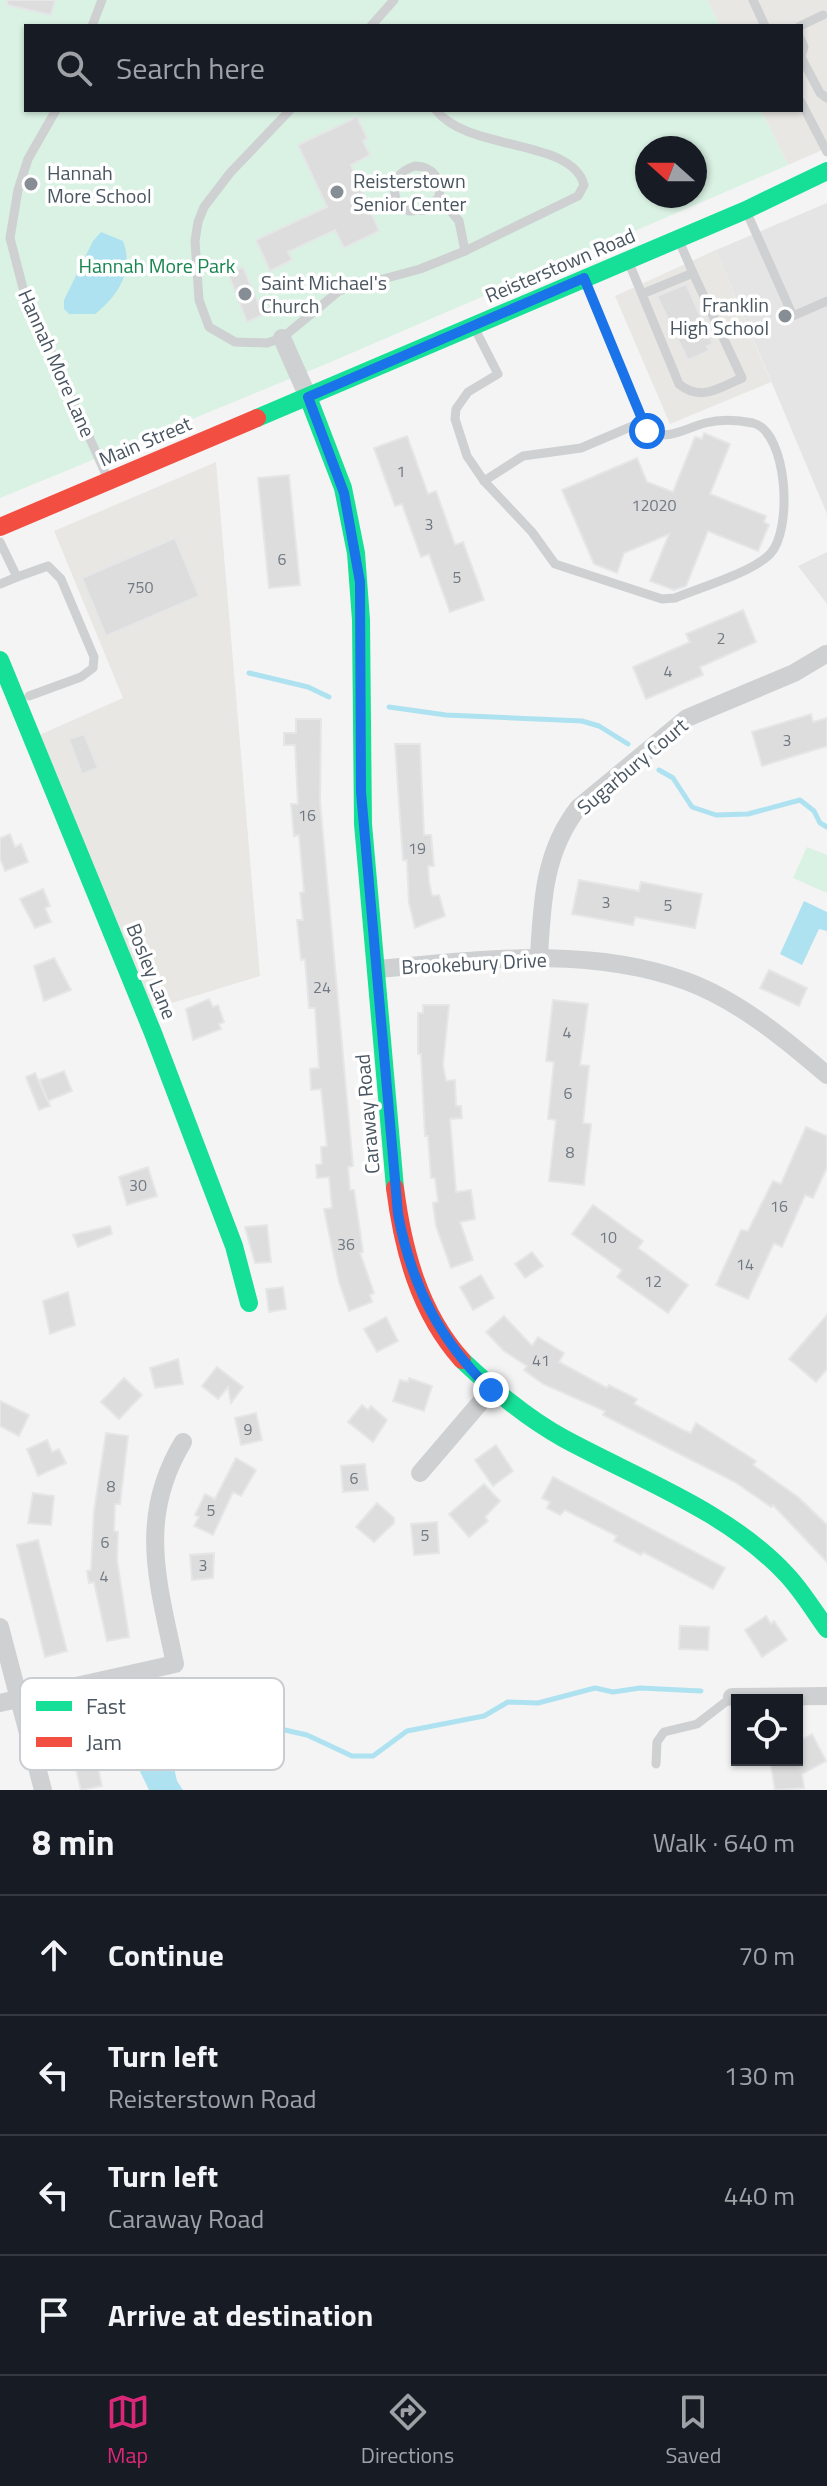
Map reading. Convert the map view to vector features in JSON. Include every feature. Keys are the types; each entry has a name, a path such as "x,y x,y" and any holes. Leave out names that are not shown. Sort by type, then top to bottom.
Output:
{"street":[{"name":"Reisterstown Road","path":"308,397 746,210 827,171"},
{"path":"282,338 308,397"},
{"name":"Main Street","path":"0,527 308,397"},
{"name":"Caraway Road","path":"308,397 344,493 360,582 361,792 395,1184 405,1250 415,1281 438,1327 456,1353 491,1390 566,1439 740,1532 789,1575 827,1629"},
{"name":"Sugarbury Court","path":"539,956 549,859 566,824 578,808 687,718 794,673 826,654"},
{"name":"Bosley Lane","path":"0,660 153,1033 234,1246 249,1303"},
{"name":"Brookebury Drive","path":"377,969 539,956 634,968 685,980 751,1016 827,1075"},
{"path":"420,1473 491,1390"},
{"path":"112,1678 175,1664 156,1573 155,1519 167,1470 183,1442"},
{"path":"0,1627 9,1701 20,1730"},
{"path":"803,1696 827,1696"},
{"path":"35,1770 43,1790"}],"lane":[{"path":"93,24 102,0"},
{"path":"373,24 394,0"},
{"path":"753,0 764,24"},
{"path":"803,25 826,17"},
{"path":"804,50 820,93 827,98"},
{"path":"803,106 827,152"},
{"name":"Hannah More Lane","path":"55,112 28,159 5,236 23,288 109,480"},
{"path":"288,112 213,193 198,222 195,241 199,300 209,327 235,342 267,343 282,338 339,291 420,269 465,251 578,196 584,185 581,175 567,161 465,131 439,112"},
{"path":"439,197 426,210 409,211 396,199 395,183 407,168 422,166 435,174 439,197 459,221 465,251"},
{"path":"746,210 793,316 827,301"},
{"path":"627,260 679,384 695,395 702,395 742,378 678,238"},
{"path":"642,294 693,273"},
{"path":"474,326 498,374 460,400 455,419 467,456 484,481 532,532 555,564 662,599 675,598 768,556 780,537 786,514 773,438 765,427 724,420 663,436 647,431 584,278"},
{"path":"484,481 523,456 581,448 642,422"},
{"path":"0,542 17,577"},
{"path":"0,584 48,566 61,579 94,657 93,668 81,677 29,696"},
{"path":"656,1764 657,1742 664,1732 697,1724 731,1698"}],"shaded area":[{"path":"707,0 827,0 827,148 788,165 762,112 803,112 803,24 719,24"},
{"name":"Franklin High School","path":"827,203 827,514 716,250"},
{"path":"716,250 771,382 670,424 615,296"},
{"path":"216,462 260,976 149,1010 37,736 123,698 54,531"},
{"path":"827,552 827,604 798,566"}],"green space":[{"name":"Hannah More Park","path":"0,0 707,0 719,24 24,24 24,112 762,112 788,165 707,200 707,136 635,136 635,208 688,208 326,364 0,498"},
{"path":"807,847 827,855 827,893 793,878"}],"water":[{"path":"101,232 123,241 127,262 122,281 111,299 95,314 69,314 64,309 64,300 93,241"},
{"path":"804,901 827,912 827,931 819,929 802,965 780,954"},
{"path":"140,1770 175,1770 183,1790 149,1790"}],"building":[{"path":"7,0 55,0 51,15 7,5"},
{"name":"Reisterstown Senior Center","path":"357,117 367,138 363,141 370,155 351,165 379,231 344,248 335,230 288,252 292,260 270,271 256,240 327,207 298,145"},
{"name":"Saint Michael's Church","path":"243,267 263,315 247,322 228,273"},
{"path":"686,284 713,344 707,346 709,351 688,360 657,296"},
{"path":"704,433 730,444 710,494 766,516 764,522 769,525 758,551 708,531 686,586 674,590 650,581 669,534 624,553 617,573 594,564 562,490 637,458 647,482 673,492 695,437 702,439"},
{"path":"407,436 428,494 436,491 455,545 463,542 484,600 450,612 429,554 421,557 402,504 395,506 374,448"},
{"path":"289,475 300,585 269,588 258,478"},
{"path":"175,538 199,596 106,636 82,578"},
{"path":"743,610 756,642 700,667 703,675 646,699 633,667 690,642 686,634"},
{"path":"811,714 813,722 827,718 827,746 762,766 752,732"},
{"path":"296,719 321,719 320,802 353,1166 348,1167 350,1190 354,1190 363,1252 360,1253 374,1293 370,1295 372,1302 349,1311 339,1282 324,1209 332,1208 329,1177 317,1178 316,1165 322,1164 321,1147 327,1146 321,1089 311,1090 310,1069 319,1068 315,1008 309,1008 305,959 301,960 297,920 303,920 300,893 304,892 299,835 294,836 291,804 298,804 295,745 284,745 284,733 296,733"},
{"path":"84,734 98,768 82,774 69,739"},
{"path":"395,744 420,744 424,835 431,835 434,866 428,866 429,881 432,896 439,895 445,916 415,928 409,903 407,860 403,860"},
{"path":"10,834 15,847 21,844 28,862 5,871 0,858 0,838"},
{"path":"579,880 639,891 641,882 702,894 695,928 635,917 633,925 572,914"},
{"path":"43,889 50,906 45,908 51,922 35,928 20,899"},
{"path":"54,958 71,990 44,1001 34,966"},
{"path":"769,970 807,988 799,1006 760,988"},
{"path":"209,999 213,1007 218,1005 224,1022 219,1024 221,1029 193,1040 186,1009"},
{"path":"553,1000 588,1004 580,1065 589,1066 583,1123 591,1124 584,1185 549,1181 556,1120 548,1119 554,1062 546,1061"},
{"path":"423,1005 449,1005 443,1065 446,1081 455,1080 456,1106 461,1106 462,1118 450,1119 456,1192 471,1190 475,1219 460,1222 473,1260 451,1268 436,1226 433,1203 438,1202 435,1178 431,1178 428,1136 425,1136 421,1054 418,1054 418,1013 423,1013"},
{"path":"64,1071 72,1091 48,1101 40,1080"},
{"path":"35,1073 50,1106 39,1110 26,1077"},
{"path":"806,1127 827,1136 827,1167 813,1198 805,1195 782,1247 774,1243 748,1299 716,1285 741,1230 748,1231 773,1181 781,1184"},
{"path":"148,1167 157,1196 127,1205 119,1177"},
{"path":"593,1205 643,1241 638,1248 688,1285 668,1313 617,1277 622,1270 572,1234"},
{"path":"267,1225 271,1262 255,1263 245,1227"},
{"path":"110,1226 112,1234 78,1247 73,1235"},
{"path":"532,1252 543,1266 525,1278 515,1264"},
{"path":"481,1275 494,1298 473,1310 460,1287"},
{"path":"283,1287 286,1309 269,1312 266,1289"},
{"path":"68,1292 75,1325 50,1334 43,1301"},
{"path":"827,1315 827,1369 816,1382 789,1359"},
{"path":"504,1316 532,1346 538,1337 564,1353 559,1362 607,1388 609,1385 637,1399 634,1404 683,1430 691,1433 696,1423 756,1461 753,1465 798,1497 827,1525 827,1562 773,1505 771,1507 735,1482 603,1415 605,1411 543,1384 524,1370 527,1366 504,1351 486,1332"},
{"path":"386,1317 398,1341 377,1352 364,1329"},
{"path":"178,1359 183,1384 155,1388 150,1368"},
{"path":"217,1367 243,1387 231,1403 228,1387 218,1399 202,1386"},
{"path":"124,1378 142,1395 119,1419 101,1402"},
{"path":"409,1378 432,1386 424,1411 393,1401 400,1380 408,1382"},
{"path":"0,1401 29,1415 19,1436 0,1426"},
{"path":"362,1405 368,1410 371,1406 387,1420 373,1442 348,1422"},
{"path":"256,1413 262,1440 241,1445 235,1418"},
{"path":"106,1433 128,1436 120,1504 115,1504 114,1531 118,1532 117,1560 129,1637 107,1641 94,1582 89,1583 87,1571 91,1570 94,1511"},
{"path":"47,1440 52,1452 59,1449 66,1463 38,1476 27,1449"},
{"path":"496,1445 513,1471 493,1486 475,1460"},
{"path":"236,1458 256,1470 241,1496 233,1492 213,1535 194,1526 199,1517 195,1515 205,1494 215,1499"},
{"path":"365,1464 368,1490 343,1492 341,1466"},
{"path":"553,1477 725,1568 713,1589 643,1552 641,1555 614,1541 617,1536 565,1510 560,1515 547,1508 550,1502 542,1498"},
{"path":"484,1484 500,1501 485,1517 488,1521 469,1537 449,1514"},
{"path":"33,1493 54,1496 51,1525 28,1523"},
{"path":"377,1503 394,1518 394,1523 374,1542 356,1527"},
{"path":"437,1522 439,1553 414,1555 411,1524"},
{"path":"38,1540 67,1651 45,1657 17,1545"},
{"path":"214,1553 213,1578 192,1580 190,1555"},
{"path":"766,1616 771,1624 774,1621 787,1640 762,1657 745,1630"},
{"path":"680,1626 709,1627 708,1650 679,1649"},
{"path":"812,1734 826,1761 802,1774 804,1788 775,1790 771,1766 803,1766 803,1739"},
{"path":"76,1770 98,1770 102,1786 81,1790"}],"waterway":[{"path":"249,673 308,687 329,697"},
{"path":"389,707 446,715 582,721 599,726 628,744"},
{"path":"659,770 673,778 692,807 716,815 748,814 800,800 827,827"},
{"path":"284,1730 307,1735 352,1756 373,1756 407,1731 484,1716 508,1702 538,1703 595,1688 613,1692 640,1688 701,1691"}],"traffic: fast":[{"path":"257,418 746,210 827,171"},
{"path":"308,397 343,488 356,553 361,620 363,824 395,1188"},
{"path":"0,660 153,1033 234,1246 249,1303"},
{"path":"462,1360 510,1402 549,1430 681,1498 738,1532 787,1575 827,1629"}],"traffic: jam":[{"path":"0,527 257,418"},
{"path":"395,1188 415,1279 435,1322 462,1360"}],"place":[{"name":"Hannah More School","path":"31,184"},
{"name":"Reisterstown Senior Center","path":"337,192"},
{"name":"Saint Michael's Church","path":"245,294"},
{"name":"Franklin High School","path":"785,316"}],"route":[{"path":"491,1390 456,1353 425,1306 405,1250 398,1214 361,792 360,582 351,517 335,462 308,397 584,278 647,431"}]}
